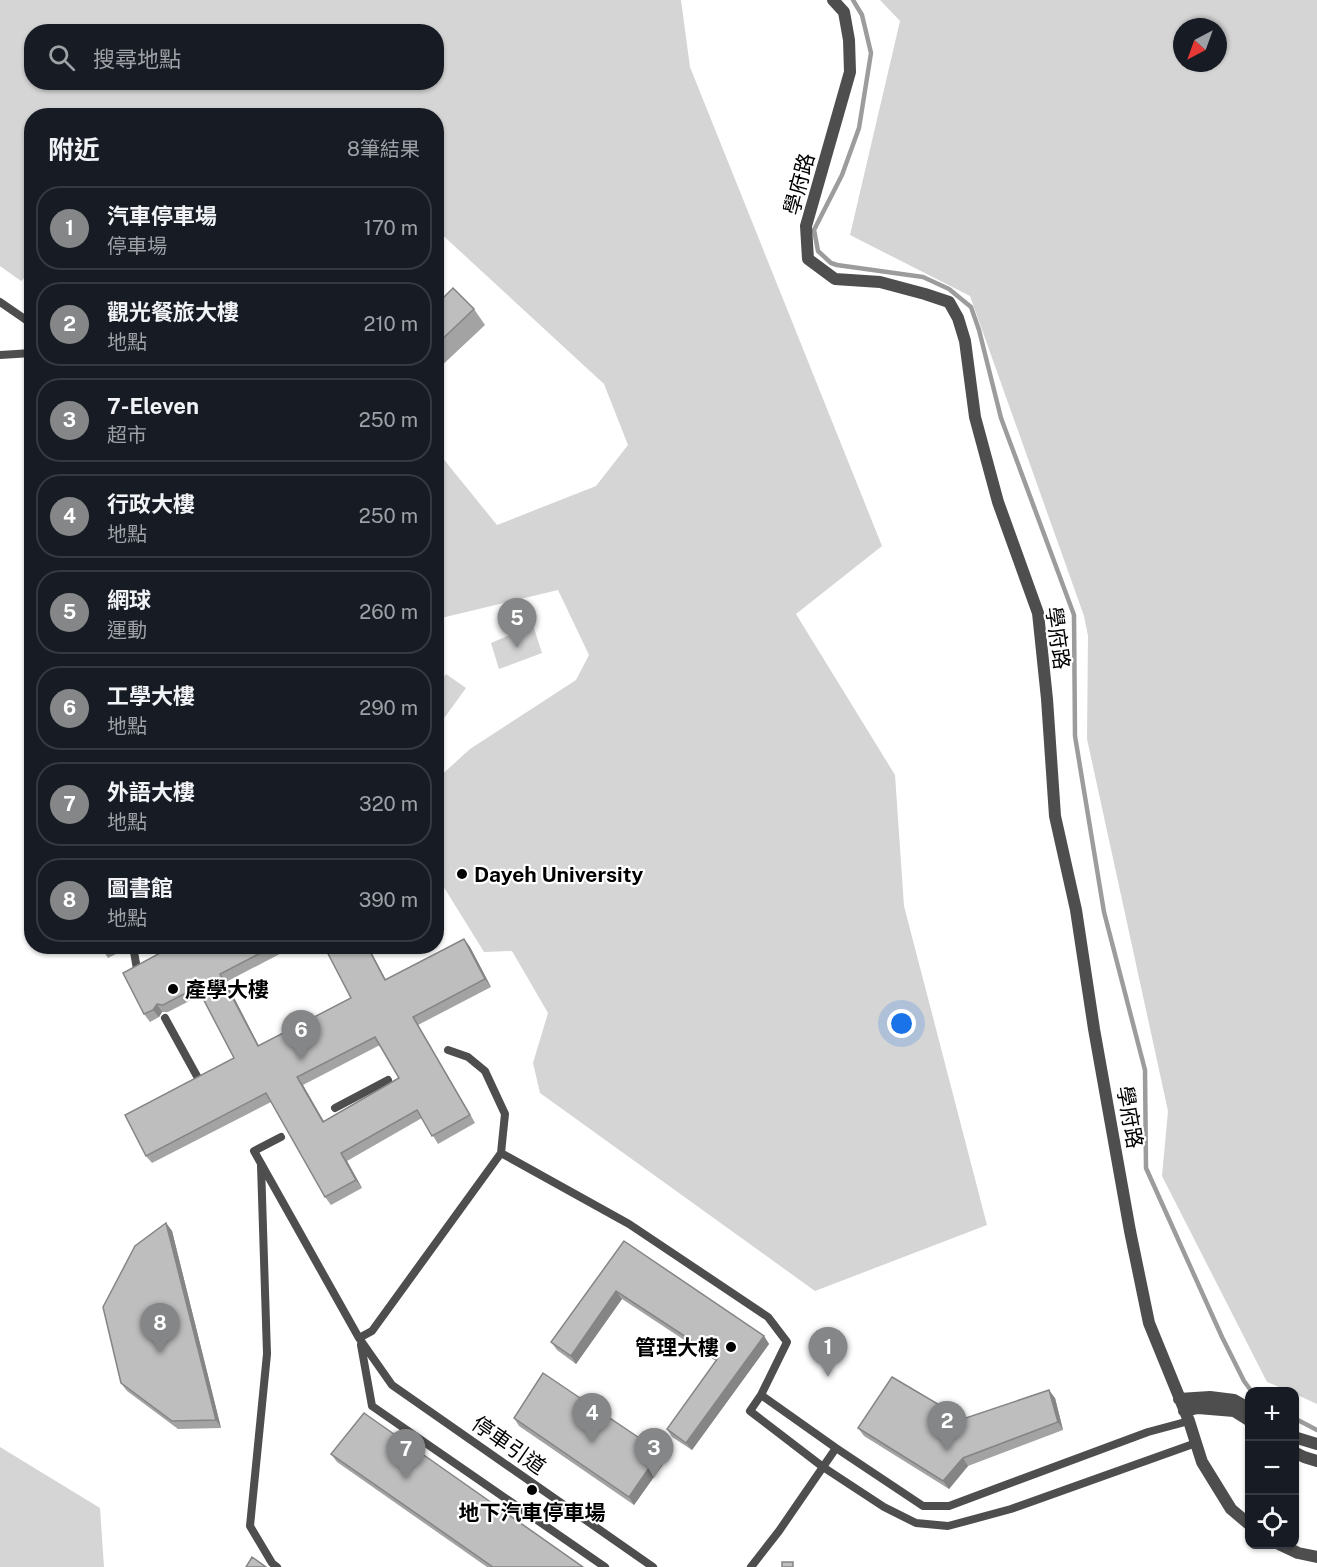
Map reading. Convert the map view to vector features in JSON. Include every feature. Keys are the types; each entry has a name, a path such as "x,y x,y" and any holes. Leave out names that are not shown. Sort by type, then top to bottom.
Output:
{"street":[{"name":"學府路","path":"833,0 844,12 849,40 850,72 806,226 808,259 835,279 880,282 949,302 958,318 965,341 975,417 998,502 1038,613 1055,816 1076,910 1094,1029 1149,1323 1202,1462 1231,1509 1245,1521"},
{"path":"1184,1410 1210,1397 1234,1400 1245,1406"},
{"path":"1184,1410 1198,1408 1234,1411 1245,1418"},
{"path":"1299,1439 1317,1444"},
{"path":"1299,1454 1317,1461"},
{"path":"1288,1549 1317,1557"}],"lane":[{"path":"0,302 24,318"},
{"path":"0,355 24,354"},
{"path":"134,954 137,969"},
{"path":"165,1018 198,1078"},
{"path":"359,1338 372,1331 501,1153 505,1114 485,1071 468,1057 448,1050"},
{"path":"335,1108 388,1080"},
{"path":"280,1137 254,1150 359,1338 372,1406 605,1567"},
{"path":"501,1153 629,1224 768,1317 787,1342 750,1411 823,1467 884,1507 916,1523 948,1526 1011,1509 1196,1443"},
{"path":"261,1162 267,1354 250,1526 272,1563 277,1567"},
{"name":"停車引道","path":"359,1338 392,1386 653,1567"},
{"path":"760,1395 923,1506 949,1506 1148,1432 1184,1410"},
{"path":"751,1567 779,1531 836,1448"}],"shaded area":[{"path":"0,0 681,0 690,67 882,546 796,614 895,775 904,906 987,1225 815,1291 540,1093 533,1063 548,1013 512,951 484,952 444,887 444,773 470,749 576,680 589,655 558,590 444,617 444,460 497,525 596,486 628,445 604,384 444,236 444,108 24,108 24,278 21,281 0,266"},
{"path":"880,0 1317,0 1317,1404 1299,1396 1299,1387 1279,1387 1267,1382 1162,1176 1168,1111 1087,739 1088,636 1084,616 970,296 850,235 900,21"},
{"path":"533,625 542,653 499,669 491,643"},
{"path":"446,674 466,688 444,718 444,677"},
{"path":"0,1447 100,1508 104,1567 0,1567"}],"building":[{"path":"453,288 474,309 444,337 444,297"},
{"path":"464,939 485,979 413,1017 470,1115 432,1136 417,1110 341,1153 356,1180 325,1197 266,1093 146,1156 125,1115 234,1058 197,987 163,1005 157,1004 153,1010 144,1014 123,973 158,954 259,954 220,974 258,1046 351,998 328,954 371,954 385,980 435,954 444,954 444,949","holes":["375,1037 399,1078 323,1122 297,1077"]},
{"path":"166,1223 216,1420 172,1421 121,1383 103,1307 135,1246"},
{"name":"管理大樓","path":"624,1241 764,1336 686,1443 667,1429 718,1358 616,1291 571,1356 551,1342"},
{"path":"543,1373 660,1452 629,1497 514,1418"},
{"path":"892,1377 963,1419 1049,1390 1058,1422 963,1458 943,1481 858,1428"},
{"path":"364,1413 583,1567 493,1567 331,1454"},
{"path":"252,1557 266,1567 246,1567"},
{"path":"782,1562 793,1562 793,1567 782,1567"}],"waterway":[{"path":"853,0 862,15 871,53 859,128 842,175 814,230 818,251 831,263 837,265 923,277 949,289 971,307 1001,418 1074,615 1075,736 1104,912 1145,1070 1146,1168 1222,1337 1248,1387"},
{"path":"1299,1421 1317,1430"}],"place":[{"name":"網球","path":"517,648"},
{"name":"Dayeh University","path":"462,874"},
{"name":"產學大樓","path":"173,989"},
{"name":"工學大樓","path":"301,1060"},
{"name":"管理大樓","path":"731,1347"},
{"name":"圖書館","path":"160,1353"},
{"name":"汽車停車場","path":"828,1377"},
{"name":"行政大樓","path":"592,1443"},
{"name":"觀光餐旅大樓","path":"947,1451"},
{"name":"7-Eleven","path":"654,1478"},
{"name":"外語大樓","path":"406,1479"},
{"name":"地下汽車停車場","path":"532,1490"}]}
